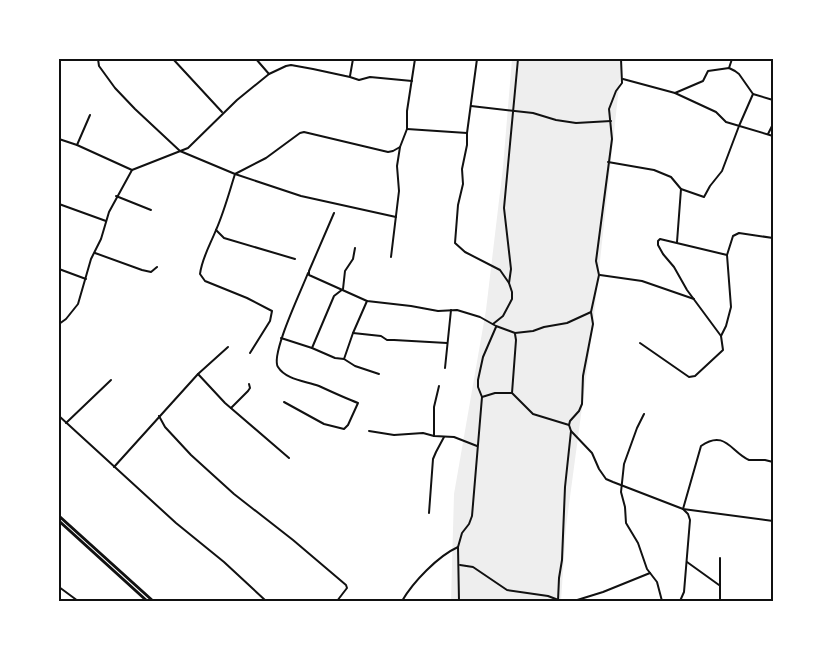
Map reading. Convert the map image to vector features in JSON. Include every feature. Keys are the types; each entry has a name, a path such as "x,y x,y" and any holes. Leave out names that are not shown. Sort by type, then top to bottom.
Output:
{"main road":[{"path":"59,516 147,601"},
{"path":"59,521 153,601"}],"street":[{"path":"99,59 99,66 116,88 135,109 180,151 235,174 301,196 396,217"},
{"path":"173,59 223,113"},
{"path":"256,59 269,74"},
{"path":"350,77 352,59"},
{"path":"391,257 399,191 398,166 400,147 407,129 407,111 415,59"},
{"path":"477,59 467,144 462,169 463,184 458,205 455,243 465,252 500,270 508,283 512,292 512,299 503,316 493,324"},
{"path":"508,283 511,269 504,208 518,59"},
{"path":"564,422 570,421 576,416 582,404 583,376 593,324 591,312 599,275 596,261 604,212 612,139 609,109 623,79 621,59"},
{"path":"729,68 732,59"},
{"path":"59,324 66,319 78,304 94,252 101,239 116,196 132,170 192,146 199,136 223,113 269,74 291,65 359,80 370,77 412,81"},
{"path":"675,93 703,81 708,71 729,68 739,74 753,94 773,100"},
{"path":"623,79 675,93 716,112 726,122 773,136"},
{"path":"608,162 654,170 671,177 681,189 702,197 706,195 710,186 722,171 753,94"},
{"path":"471,106 513,110 576,123 611,121"},
{"path":"77,144 90,115"},
{"path":"768,134 773,124"},
{"path":"407,129 467,133"},
{"path":"250,353 270,321 272,311 247,298 205,281 200,274 203,257 216,230 235,174 266,158 304,132 388,152 400,147"},
{"path":"59,139 77,144 132,170"},
{"path":"677,242 681,189"},
{"path":"116,196 151,210"},
{"path":"59,204 106,221"},
{"path":"284,402 324,424 344,429 358,404 320,387 300,381 283,372 277,366 275,358 281,338 334,213"},
{"path":"216,230 224,238 295,259"},
{"path":"721,336 731,307 727,255 735,234 773,238"},
{"path":"640,343 692,378 723,350 721,336 658,245 658,241 677,242 727,255"},
{"path":"343,290 345,271 353,259 355,248"},
{"path":"94,252 142,270 151,272 157,267"},
{"path":"59,269 86,279"},
{"path":"309,271 309,274 313,277 367,301 438,311 451,310 480,317 496,326 515,333 560,325 591,312"},
{"path":"599,275 642,282 694,299"},
{"path":"312,348 334,296 343,290"},
{"path":"344,359 367,301"},
{"path":"445,368 451,310"},
{"path":"460,601 458,547 462,533 472,516 477,446 481,420 482,397 478,387 479,374 485,351 496,326"},
{"path":"353,333 382,336 387,340 447,343"},
{"path":"512,393 515,333"},
{"path":"281,338 335,358 344,359 355,366 379,374"},
{"path":"114,467 198,374 228,347"},
{"path":"198,374 230,408 289,458"},
{"path":"66,423 110,380"},
{"path":"230,408 248,391 250,388 249,384"},
{"path":"434,436 434,407 439,386"},
{"path":"482,397 495,393 512,393 534,414 569,425"},
{"path":"644,414 624,464 620,492 625,507 626,523 638,543 650,573 657,582 662,601"},
{"path":"59,416 176,523 224,562 266,601"},
{"path":"159,416 165,427 191,455 234,494 293,540 346,585 347,588 338,601"},
{"path":"460,565 473,567 507,590 541,594 559,601 565,488 571,431 570,421"},
{"path":"369,431 394,435 417,432 434,436 454,437 477,446"},
{"path":"571,431 592,453 606,479 683,508 773,521"},
{"path":"429,513 433,459 444,437"},
{"path":"683,508 699,451 701,446 706,443 717,440 732,446 749,460 773,462"},
{"path":"680,601 684,592 690,520 683,508"},
{"path":"402,601 443,554 458,547"},
{"path":"720,558 720,600 740,601"},
{"path":"687,562 719,585"},
{"path":"574,601 603,592 650,573"},
{"path":"59,587 78,601"}],"shaded area":[{"path":"512,59 622,59 593,325 566,527 561,601 451,601 454,494 486,310 503,167"}]}
